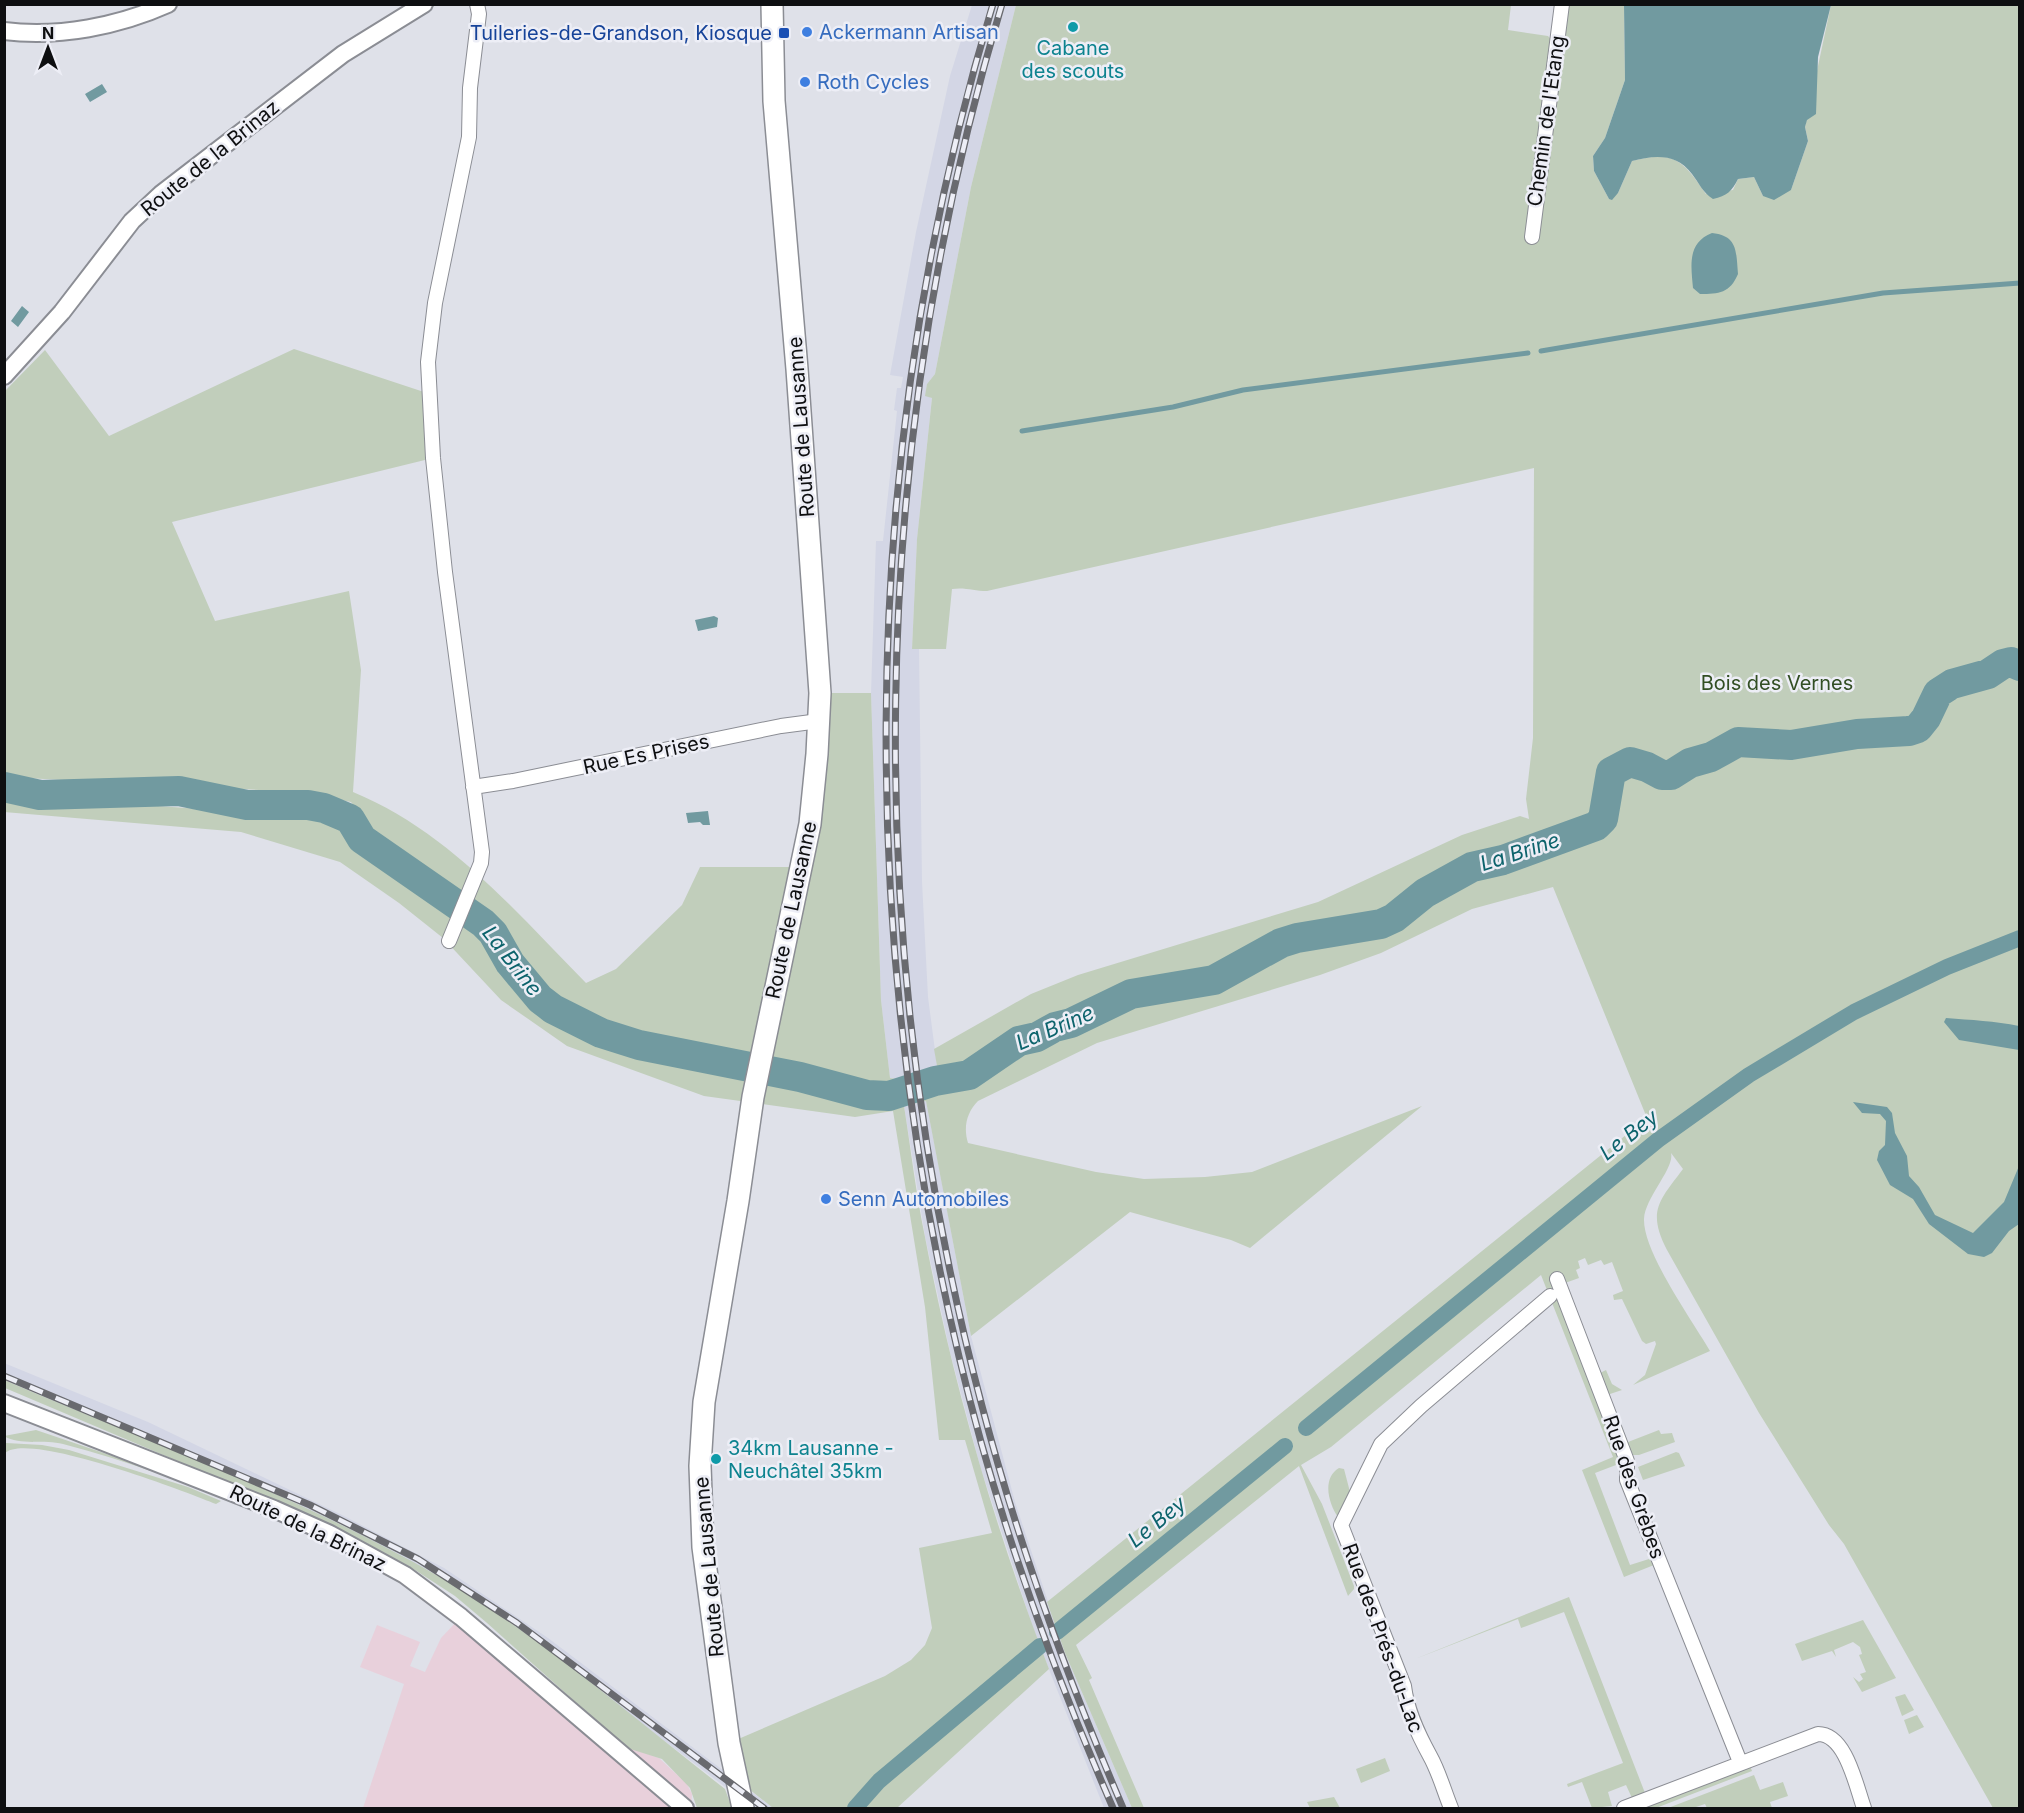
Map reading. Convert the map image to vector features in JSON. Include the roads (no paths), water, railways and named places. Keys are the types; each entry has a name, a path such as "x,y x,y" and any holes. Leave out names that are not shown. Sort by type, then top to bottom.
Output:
{"main road":[{"name":"Route de Lausanne","path":"743,1809 729,1743 706,1572 700,1466 705,1390 735,1226 753,1097 810,824 820,693 797,369 774,101 772,4"}],"street":[{"path":"4,31 88,28 128,20 168,4"},
{"name":"Route de la Brinaz","path":"4,376 62,312 132,221 161,194 343,54 424,4"},
{"path":"449,941 477,873 482,852 445,572 431,425 428,362 435,303 469,137 470,88 478,14 477,4"},
{"name":"Chemin de l'Etang","path":"1532,237 1562,4"},
{"name":"Rue Es Prises","path":"473,787 513,781 780,726 819,721"},
{"name":"Rue des Grèbes","path":"1557,1279 1628,1461 1627,1480 1740,1762"},
{"name":"Rue des Prés-du-Lac","path":"1450,1809 1430,1756 1423,1746 1406,1700 1404,1686 1341,1526 1368,1466 1387,1437 1550,1296"},
{"name":"Route de la Brinaz","path":"4,1403 227,1489 330,1534 395,1570 460,1617 685,1809"},
{"path":"1624,1809 1810,1735 1827,1734 1840,1744 1864,1809"}],"water":[{"path":"1624,5 1831,5 1818,57 1816,114 1807,120 1805,127 1808,141 1791,190 1774,200 1763,196 1754,177 1738,179 1729,192 1713,199 1686,167 1672,159 1657,157 1632,161 1618,193 1612,200 1609,199 1594,171 1593,156 1605,138 1625,80"},
{"path":"102,84 107,92 90,102 85,94"},
{"path":"1712,233 1727,237 1731,241 1736,252 1738,274 1727,289 1713,294 1700,294 1693,288 1692,256 1698,243"},
{"path":"22,306 29,312 18,327 11,321"},
{"path":"714,616 718,618 717,627 698,631 695,620"},
{"path":"708,811 710,825 703,825 700,822 688,823 686,813"},
{"path":"1946,1018 2019,1026 2019,1050 1959,1040 1944,1022"},
{"path":"1853,1102 1887,1107 1892,1113 1895,1133 1907,1156 1909,1176 1919,1187 1935,1215 1973,1233 2004,1202 2019,1166 2019,1224 2009,1231 1992,1253 1984,1257 1968,1254 1929,1224 1913,1199 1890,1185 1877,1160 1879,1151 1885,1145 1886,1121 1880,1114 1862,1113"}],"waterway":[{"path":"1541,351 1883,293 2020,283"},
{"path":"1022,431 1173,407 1243,390 1528,353"},
{"name":"La Brine","path":"4,787 40,795 179,791 247,805 308,805 324,808 350,819 362,839 483,923 493,933 510,963 540,999 553,1009 601,1033 639,1045 800,1077 867,1095 889,1096 935,1081 969,1075 1019,1041 1037,1037 1055,1027 1071,1023 1131,994 1214,980 1281,943 1297,938 1381,924 1394,918 1425,893 1472,867 1503,860 1596,826 1603,819 1611,772 1630,762 1662,775 1671,775 1690,763 1711,757 1738,742 1791,745 1857,734 1909,731 1918,728 1926,718 1938,693 1952,684 1988,674 2003,664 2011,662 2020,666"},
{"name":"Le Bey","path":"1306,1428 1658,1140 1749,1075 1854,1012 1947,967 2020,938"},
{"name":"Le Bey","path":"1057,1632 1285,1446"},
{"name":"Le Bey","path":"855,1808 879,1781 1040,1646"}],"railway":[{"path":"993,4 947,180 914,359 893,540 886,723 891,905 909,1086 939,1265 981,1442 1009,1535 1041,1627 1075,1718 1113,1808"},
{"path":"1002,4 957,176 924,350 904,526 896,704 899,881 915,1058 943,1233 982,1406 1011,1509 1045,1610 1082,1709 1123,1808"},
{"path":"4,1376 310,1505 418,1559 517,1623 764,1808"}],"place":[{"name":"Cabane des scouts","path":"1073,27"},
{"name":"Ackermann Artisan","path":"807,32"},
{"name":"Tuileries-de-Grandson, Kiosque","path":"784,33"},
{"name":"Roth Cycles","path":"805,82"},
{"name":"Senn Automobiles","path":"826,1199"},
{"name":"34km Lausanne - Neuchâtel 35km","path":"716,1459"}],"park label":[{"name":"Bois des Vernes","path":"1777,683"}]}
